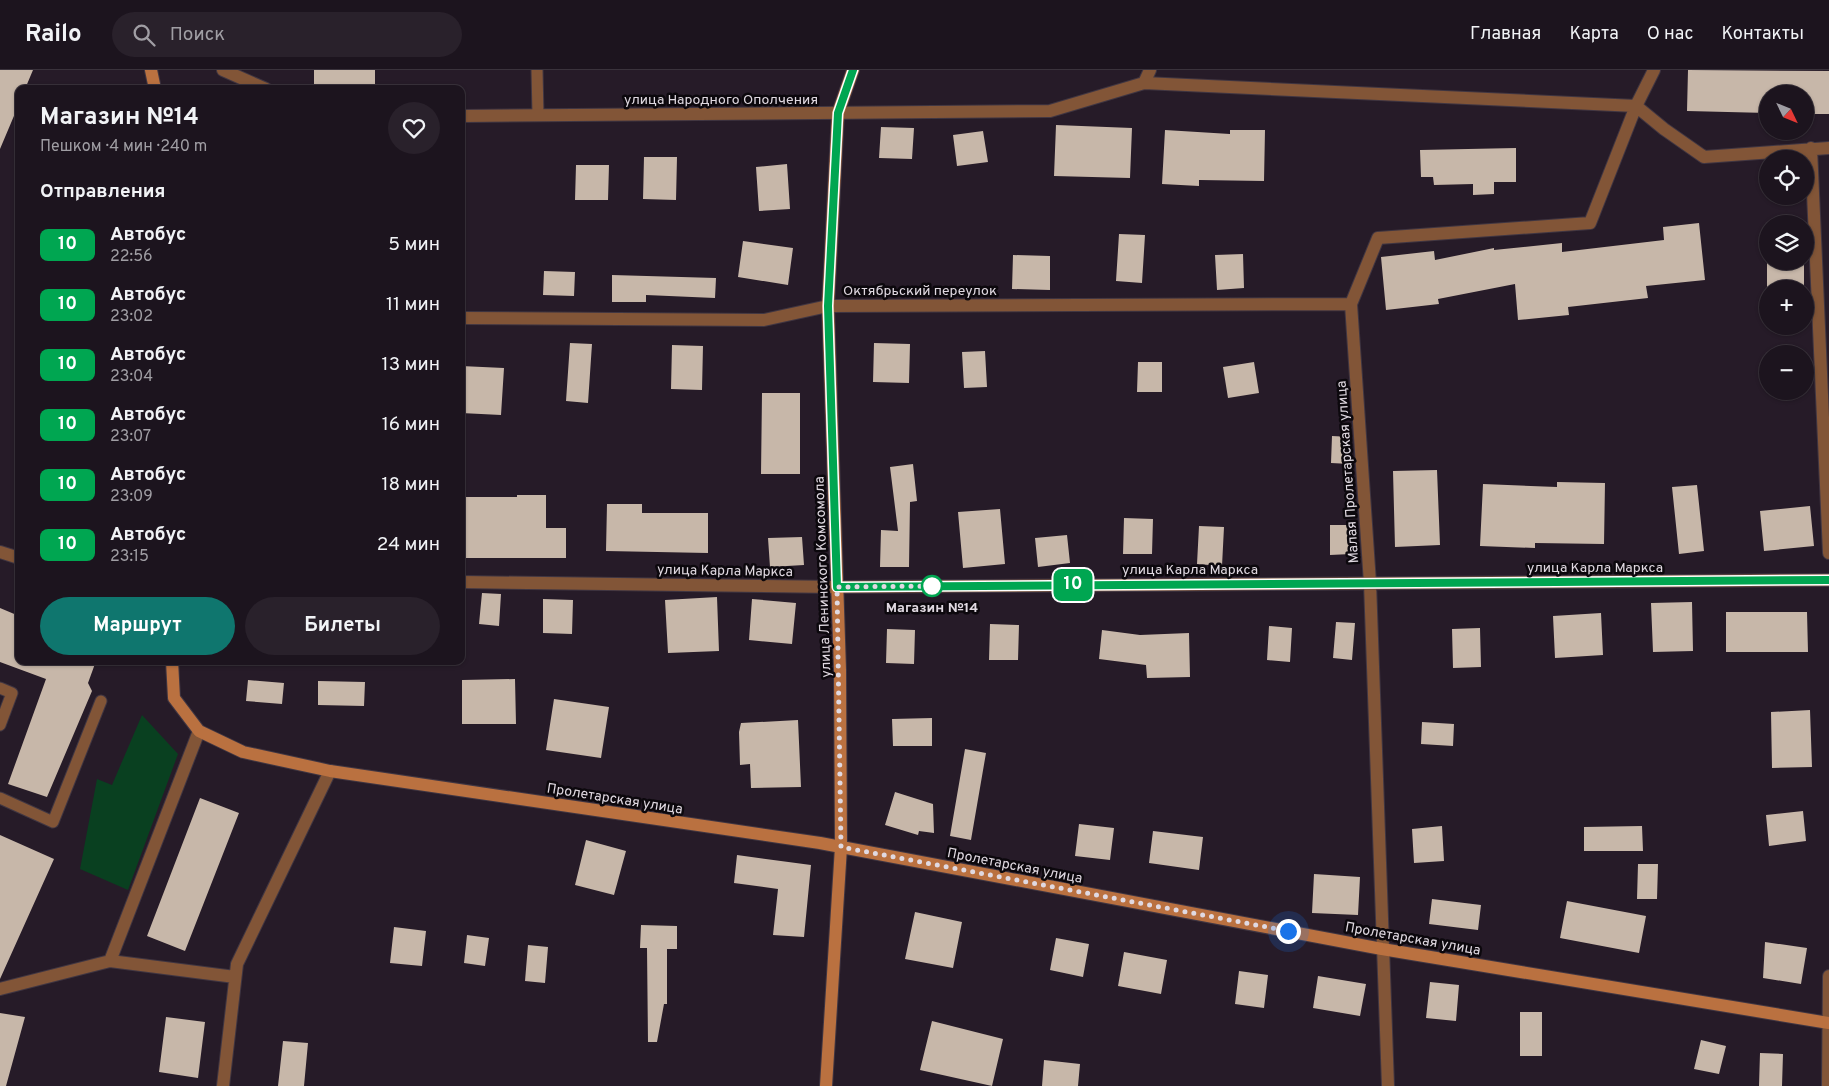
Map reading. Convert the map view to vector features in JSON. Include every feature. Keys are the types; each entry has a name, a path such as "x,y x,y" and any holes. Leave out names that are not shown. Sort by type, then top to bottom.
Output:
{"main road":[{"path":"151,70 154,85"},
{"name":"улица Ленинского Комсомола","path":"826,1086 841,847 837,587 828,306 838,113 853,70"},
{"path":"172,665 174,698 199,731"},
{"name":"Пролетарская улица","path":"199,731 243,752 330,771 841,847 1382,949 1829,1023"}],"street":[{"path":"223,70 257,85"},
{"path":"1144,83 1150,70"},
{"name":"Малая Пролетарская улица","path":"1388,1086 1370,583 1351,304 1378,238 1590,222 1636,106 1654,70"},
{"name":"улица Народного Ополчения","path":"465,116 1050,111 1144,83 1636,106"},
{"path":"1636,106 1664,129 1704,157 1829,148"},
{"path":"1811,148 1829,553"},
{"name":"Октябрьский переулок","path":"465,318 764,320 828,306 1351,304"},
{"path":"0,552 15,557"},
{"name":"улица Карла Маркса","path":"465,582 837,587 1829,580"},
{"path":"110,961 199,731"},
{"path":"223,1086 237,964 330,771"},
{"path":"0,989 110,961 235,977"},
{"path":"1828,1086 1829,976"}],"lane":[{"path":"537,70 538,115"},
{"path":"0,688 12,693 0,724"},
{"path":"0,798 53,822 101,701"}],"green space":[{"path":"142,715 178,754 128,890 80,869 97,779 112,785"}],"building":[{"path":"0,70 33,70 27,85 15,85 15,113 0,149"},
{"path":"314,70 375,70 375,85 314,85"},
{"path":"1688,70 1829,71 1829,114 1814,114 1814,85 1759,85 1759,113 1687,111"},
{"path":"1056,125 1132,128 1130,178 1054,176"},
{"path":"881,127 914,128 912,159 879,158"},
{"path":"1165,130 1230,134 1230,130 1265,130 1264,181 1199,180 1199,186 1162,184"},
{"path":"983,131 988,162 957,166 953,135"},
{"path":"1516,148 1516,182 1494,182 1494,194 1473,195 1473,184 1434,185 1433,177 1421,177 1420,150"},
{"path":"644,157 677,157 676,200 643,199"},
{"path":"787,164 790,209 759,211 756,167"},
{"path":"576,165 609,165 608,200 575,200"},
{"path":"1699,223 1705,280 1646,286 1648,298 1568,307 1569,315 1518,320 1515,284 1438,299 1439,304 1386,310 1381,257 1434,251 1435,260 1494,248 1494,250 1562,243 1562,252 1664,240 1663,227"},
{"path":"1119,234 1145,235 1142,283 1116,281"},
{"path":"743,241 793,248 788,285 738,277"},
{"path":"1243,254 1244,288 1217,290 1215,255"},
{"path":"1013,255 1050,256 1050,290 1012,289"},
{"path":"1767,270 1804,270 1804,280 1767,280"},
{"path":"544,271 575,272 574,296 543,295"},
{"path":"612,275 716,278 715,298 646,295 646,302 612,302"},
{"path":"570,343 592,344 588,403 566,401"},
{"path":"874,343 910,344 909,383 873,382"},
{"path":"672,345 703,346 702,390 671,389"},
{"path":"985,351 987,387 964,388 962,352"},
{"path":"1138,362 1162,362 1162,392 1137,392"},
{"path":"1254,362 1259,393 1228,398 1223,367"},
{"path":"465,366 504,368 501,415 465,413"},
{"path":"762,393 800,393 800,474 761,474"},
{"path":"1332,436 1351,437 1350,464 1331,463"},
{"path":"913,464 917,501 910,502 909,567 880,567 881,530 898,531 890,467"},
{"path":"1437,470 1440,545 1395,547 1393,471"},
{"path":"1557,482 1605,483 1604,544 1535,543 1535,548 1480,546 1483,484 1557,487"},
{"path":"1697,485 1704,551 1679,554 1672,487"},
{"path":"517,495 546,495 546,528 566,528 566,558 465,558 465,497 517,497"},
{"path":"607,504 642,504 642,513 708,513 708,553 606,551"},
{"path":"1810,506 1814,546 1764,551 1760,511"},
{"path":"1000,509 1005,564 963,568 958,512"},
{"path":"1124,518 1153,519 1152,554 1123,554"},
{"path":"1330,525 1351,525 1351,554 1330,555"},
{"path":"1199,526 1224,527 1222,566 1197,564"},
{"path":"1067,535 1070,563 1038,567 1035,538"},
{"path":"802,537 804,565 770,567 768,538"},
{"path":"482,593 501,594 499,626 479,624"},
{"path":"717,597 719,651 668,653 665,600"},
{"path":"543,599 573,600 572,634 543,633"},
{"path":"752,599 796,603 792,644 749,640"},
{"path":"1692,602 1693,651 1653,652 1651,603"},
{"path":"0,608 15,614 15,665 95,665 88,683 92,691 47,797 8,784 46,679 0,662"},
{"path":"1726,612 1807,612 1808,652 1726,652"},
{"path":"1601,613 1603,655 1555,658 1553,616"},
{"path":"1336,622 1355,623 1352,660 1333,658"},
{"path":"990,624 1019,625 1018,660 989,660"},
{"path":"1269,626 1292,628 1290,662 1267,660"},
{"path":"1480,628 1481,667 1453,668 1452,629"},
{"path":"887,629 915,630 914,664 886,663"},
{"path":"1102,630 1140,635 1189,633 1190,677 1147,678 1146,665 1099,659"},
{"path":"515,679 516,724 462,724 462,680"},
{"path":"248,680 284,683 282,704 246,701"},
{"path":"318,681 365,682 364,706 318,705"},
{"path":"554,699 609,707 601,758 546,750"},
{"path":"1810,710 1812,767 1772,768 1771,712"},
{"path":"932,718 932,746 893,746 892,719"},
{"path":"798,720 801,787 751,788 750,764 740,765 739,732 741,723"},
{"path":"1422,722 1454,724 1453,746 1421,744"},
{"path":"965,749 986,753 971,840 950,836"},
{"path":"895,792 933,804 934,833 919,831 918,835 885,825"},
{"path":"200,798 239,813 185,951 147,936"},
{"path":"1803,811 1806,841 1769,846 1766,815"},
{"path":"1079,824 1114,828 1110,860 1075,856"},
{"path":"1442,826 1444,861 1414,863 1412,829"},
{"path":"1642,826 1643,851 1584,851 1584,827"},
{"path":"1153,831 1203,837 1199,870 1149,863"},
{"path":"0,835 54,859 0,979"},
{"path":"586,840 626,851 614,895 575,885"},
{"path":"737,855 811,865 804,937 773,935 778,889 734,883"},
{"path":"1638,864 1658,864 1657,899 1637,899"},
{"path":"1314,874 1360,877 1358,915 1312,913"},
{"path":"1432,899 1481,905 1478,930 1429,924"},
{"path":"1567,901 1646,916 1639,953 1560,938"},
{"path":"915,912 962,922 953,968 905,959"},
{"path":"641,925 677,926 677,949 667,949 667,1004 664,1004 657,1042 648,1042 647,948 640,948"},
{"path":"394,927 426,931 422,966 390,963"},
{"path":"467,935 489,938 485,966 464,963"},
{"path":"1056,938 1089,944 1083,977 1050,970"},
{"path":"1765,942 1807,948 1801,984 1763,978"},
{"path":"528,945 548,947 545,983 525,981"},
{"path":"1124,952 1167,960 1161,994 1118,986"},
{"path":"1239,971 1268,975 1264,1008 1235,1004"},
{"path":"1318,976 1366,984 1360,1016 1313,1008"},
{"path":"1430,982 1459,985 1456,1021 1426,1018"},
{"path":"1520,1012 1542,1012 1542,1056 1520,1056"},
{"path":"0,1013 25,1017 6,1086 0,1086"},
{"path":"166,1017 205,1022 198,1078 159,1072"},
{"path":"932,1021 1003,1039 992,1086 920,1070"},
{"path":"1701,1040 1726,1046 1719,1074 1694,1069"},
{"path":"283,1041 308,1043 304,1086 278,1086"},
{"path":"1760,1053 1783,1054 1782,1086 1759,1086"},
{"path":"1044,1060 1080,1064 1078,1086 1042,1086"}],"bus line":[{"name":"10","path":"853,70 838,113 828,306 837,587 1829,580"}],"place":[{"name":"Магазин №14","path":"932,586"}],"route":[{"path":"932,586 935,586 837,587 840,670 841,847 1288,931"}]}
